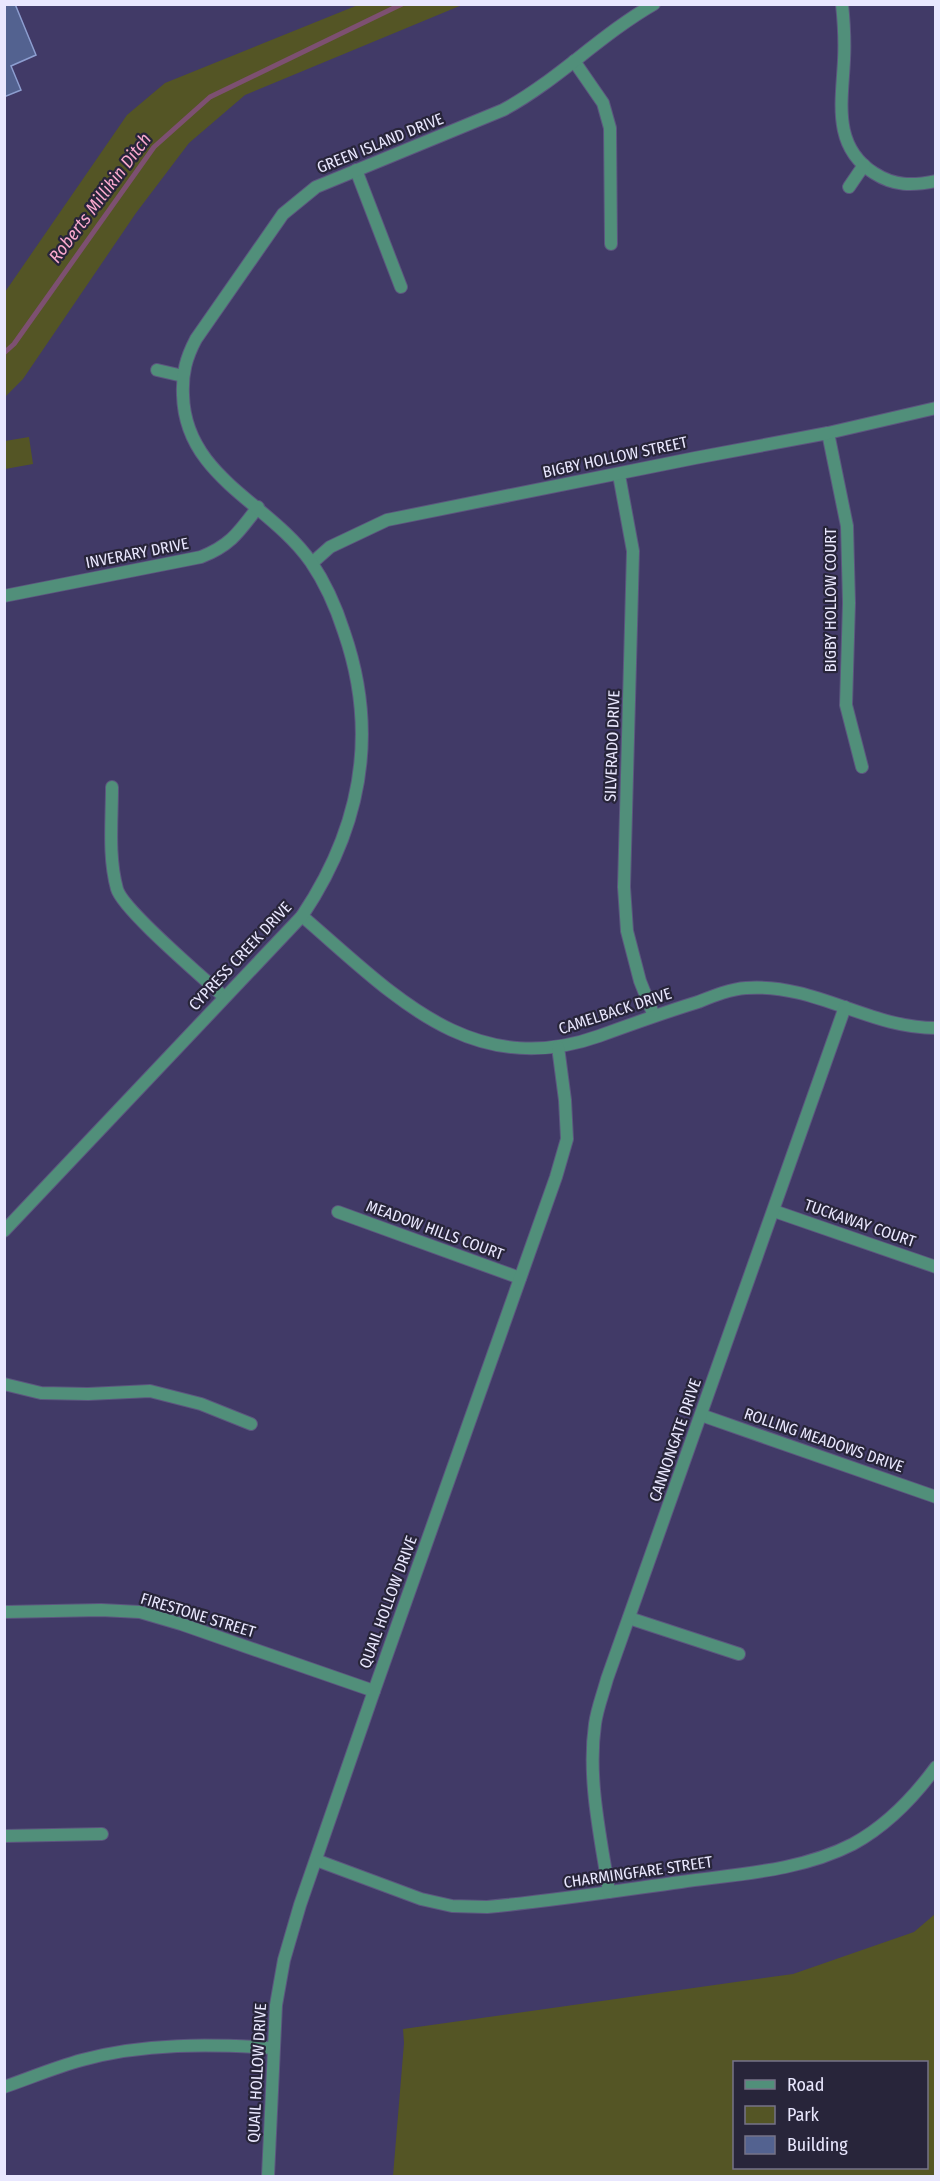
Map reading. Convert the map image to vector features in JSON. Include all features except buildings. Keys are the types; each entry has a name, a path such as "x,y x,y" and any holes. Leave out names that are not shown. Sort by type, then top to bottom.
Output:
{"street":[{"name":"GREEN ISLAND DRIVE","path":"183,376 187,356 196,339 283,214 315,187 503,110 530,96 628,19 654,4"},
{"path":"843,4 845,36 840,101 844,132 849,148 864,165 885,180 901,185 936,181"},
{"path":"574,61 603,103 610,128 611,244"},
{"path":"849,187 864,165"},
{"path":"356,170 401,288"},
{"path":"157,370 183,376"},
{"name":"CYPRESS CREEK DRIVE","path":"4,1231 302,916 320,889 338,850 349,819 362,758 359,681 334,601 312,563 282,529 225,482 205,460 187,425 183,405 183,376"},
{"name":"BIGBY HOLLOW STREET","path":"312,563 330,548 387,520 828,433 936,408"},
{"name":"BIGBY HOLLOW COURT","path":"828,433 847,526 849,603 846,705 862,767"},
{"name":"SILVERADO DRIVE","path":"619,475 633,551 624,887 627,931 640,981 654,1016"},
{"name":"INVERARY DRIVE","path":"4,596 201,557 217,550 234,538 258,507"},
{"path":"112,788 112,857 118,892 140,918 224,997"},
{"name":"CAMELBACK DRIVE","path":"302,916 408,1006 438,1023 491,1045 526,1049 558,1047 584,1041 744,988 789,989 899,1025 936,1028"},
{"name":"CANNONGATE DRIVE","path":"609,1892 592,1759 595,1723 607,1679 845,1007"},
{"name":"QUAIL HOLLOW DRIVE","path":"268,2176 276,2005 284,1960 374,1691 556,1177 567,1139 565,1100 558,1047"},
{"name":"TUCKAWAY COURT","path":"774,1211 936,1267"},
{"name":"MEADOW HILLS COURT","path":"338,1212 520,1278"},
{"path":"4,1384 41,1393 88,1394 150,1391 201,1404 251,1424"},
{"name":"ROLLING MEADOWS DRIVE","path":"701,1415 936,1497"},
{"name":"FIRESTONE STREET","path":"4,1612 101,1610 140,1612 374,1691"},
{"path":"629,1618 739,1654"},
{"name":"CHARMINGFARE STREET","path":"316,1860 421,1899 452,1906 487,1907 767,1870 829,1855 854,1843 880,1826 903,1805 936,1767"},
{"path":"4,1836 102,1834"},
{"path":"4,2087 83,2060 119,2053 184,2046 273,2048"}],"green space":[{"path":"358,5 462,5 245,95 189,143 136,213 23,379 5,397 5,292 127,115 165,83"},
{"path":"29,437 33,464 5,469 5,441"},
{"path":"935,1914 935,2176 393,2176 404,2043 403,2029 793,1974 914,1932"}],"waterway":[{"name":"Roberts Millikin Ditch","path":"4,353 14,344 154,147 210,97 402,4"}]}
